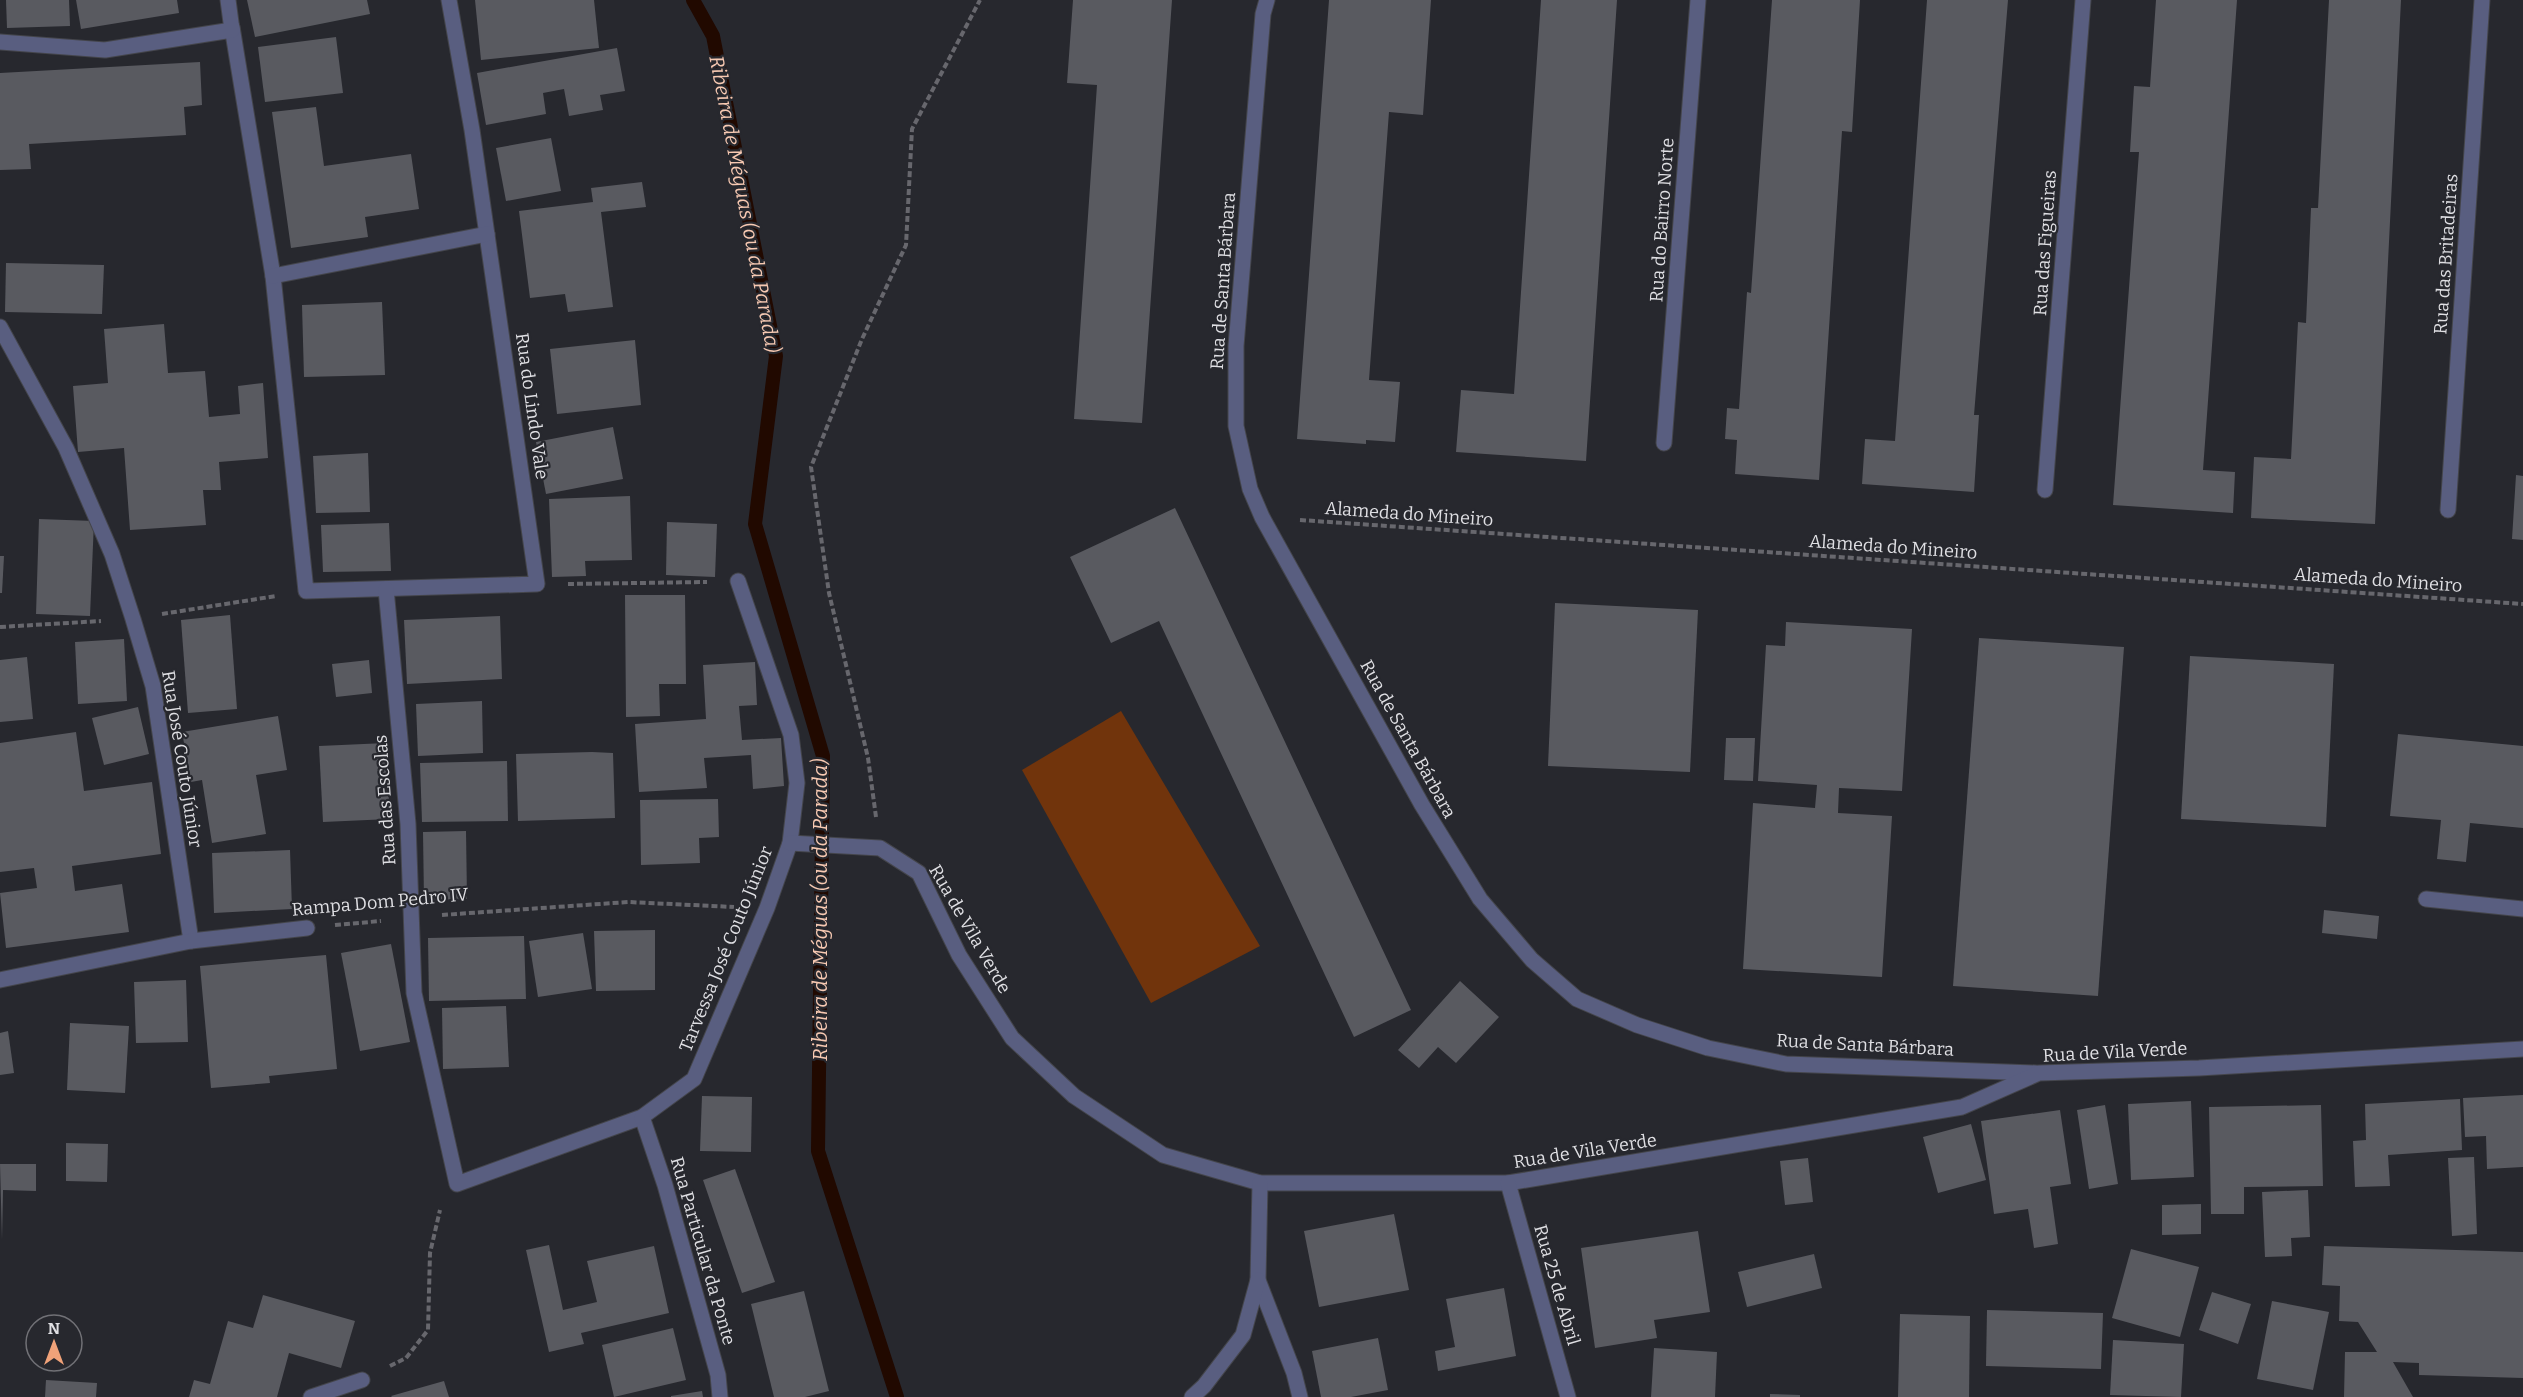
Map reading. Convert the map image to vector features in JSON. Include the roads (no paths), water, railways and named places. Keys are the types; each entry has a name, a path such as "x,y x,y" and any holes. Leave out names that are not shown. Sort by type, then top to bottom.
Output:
{"street":[{"path":"228,0 273,276 306,591 386,589"},
{"name":"Rua do Lindo Vale","path":"386,589 537,584 487,234 449,0"},
{"name":"Rua de Santa Bárbara","path":"1267,0 1263,14 1236,346 1236,426 1250,489 1262,517 1422,805 1480,898 1532,960 1577,999 1638,1025 1708,1048 1786,1064 2039,1073"},
{"name":"Rua do Bairro Norte","path":"1664,443 1698,0"},
{"name":"Rua das Figueiras","path":"2045,490 2083,0"},
{"name":"Rua das Britadeiras","path":"2448,510 2482,0"},
{"path":"0,42 105,50 232,30 232,27"},
{"path":"273,276 487,234"},
{"name":"Rua José Couto Júnior","path":"0,327 66,448 112,554 133,619 153,686 191,941"},
{"name":"Tarvessa José Couto Júnior","path":"457,1184 642,1117 694,1079 767,908 790,843 797,783 791,735 738,581"},
{"name":"Rua das Escolas","path":"386,589 408,824 414,993 457,1184"},
{"name":"Rua de Vila Verde","path":"790,843 880,848 919,873 959,955 1012,1038 1074,1096 1163,1155 1260,1183 1508,1183 1962,1107 2039,1073 2199,1068 2523,1049"},
{"path":"2426,899 2523,909"},
{"name":"Rampa Dom Pedro IV","path":"0,980 191,941 307,928"},
{"name":"Rua Particular da Ponte","path":"642,1117 665,1185 718,1375 720,1397"},
{"path":"1192,1397 1204,1386 1243,1335 1258,1280 1260,1183"},
{"name":"Rua 25 de Abril","path":"1508,1183 1568,1397"},
{"path":"1258,1280 1294,1373 1300,1397"},
{"path":"310,1397 362,1380"}],"waterway":[{"name":"Ribeira de Méguas (ou da Parada)","path":"693,0 713,36 776,356 755,524 823,756 818,1151 897,1397"}]}
